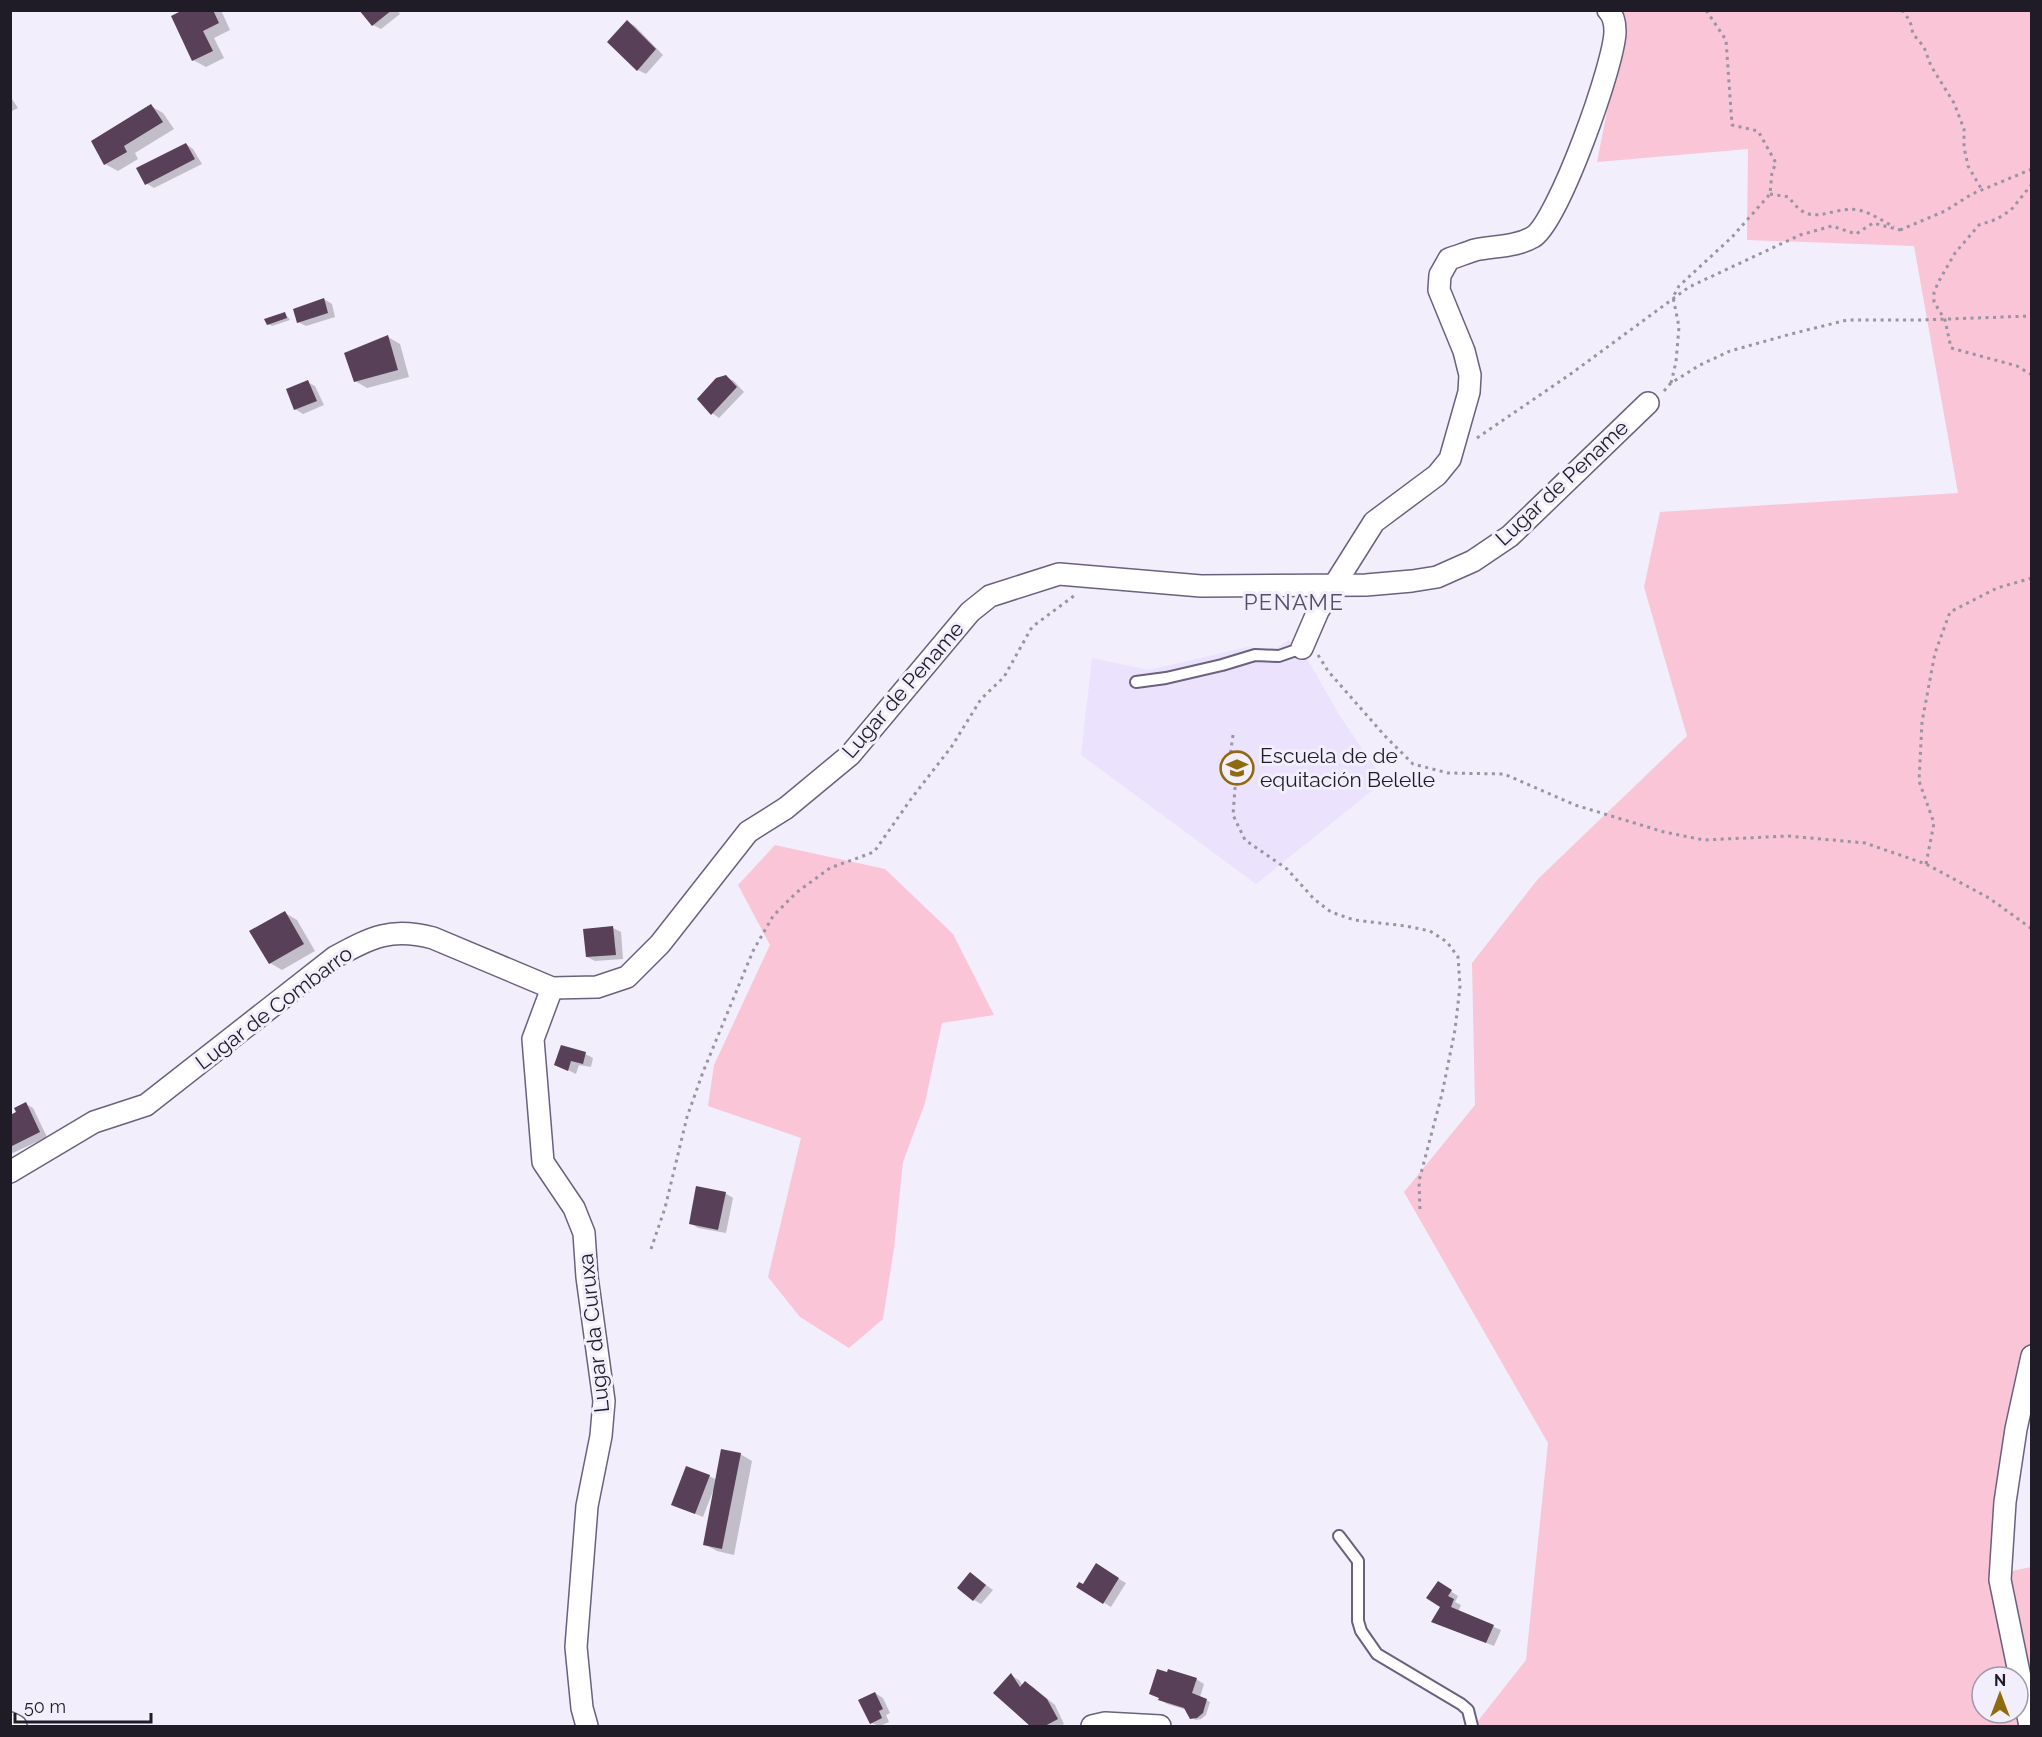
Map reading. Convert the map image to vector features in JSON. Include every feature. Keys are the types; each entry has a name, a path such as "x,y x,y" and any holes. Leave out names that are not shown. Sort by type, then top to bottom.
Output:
{"street":[{"path":"1305,642 1318,611 1374,522 1437,475 1450,459 1469,392 1470,375 1464,351 1439,290 1440,275 1449,259 1475,250 1508,245 1534,237 1546,221 1584,141 1610,62 1615,33 1613,15 1608,10"},
{"name":"Lugar de Pename","path":"552,988 597,987 627,977 660,944 748,832 786,808 850,755 969,612 990,596 1059,574 1201,586 1334,586 1412,582 1437,577 1473,561 1510,536 1648,403"},
{"name":"Lugar de Combarro","path":"10,1172 94,1122 146,1106 335,957 366,940 393,933 414,933 433,938 552,988"},
{"name":"Lugar da Curuxa","path":"552,988 533,1039 543,1162 574,1208 584,1233 586,1277 604,1401 601,1436 587,1506 576,1647 582,1708 587,1726"},
{"path":"2030,1726 2000,1580 2008,1481 2031,1356"},
{"path":"10,1723 16,1726"},
{"path":"1092,1726 1105,1723 1160,1726"}],"lane":[{"path":"1136,682 1166,678 1255,655 1279,656 1305,642"},
{"path":"1339,1536 1358,1561 1358,1621 1361,1631 1377,1654 1461,1704 1468,1710 1472,1726"}],"path":[{"path":"1671,383 1680,327 1673,297 1679,286 1732,237 1770,194 1772,172 1776,163 1758,131 1732,125 1726,40 1706,10"},
{"path":"1902,10 1910,21 1913,34 1924,47 1931,66 1954,103 1964,129 1964,147 1968,166 1982,190"},
{"path":"1476,439 1572,373 1689,287 1800,235 1832,226 1856,234 1873,224 1900,230 1945,211 1972,194 2031,169"},
{"path":"2031,184 2011,210 1979,225 1955,253 1934,292 1934,302 1945,320 1951,348 2017,366 2031,375"},
{"path":"1770,194 1789,197 1796,208 1811,216 1858,210 1900,230"},
{"path":"1648,403 1671,383 1700,365 1730,351 1847,320 1945,320 2031,316"},
{"path":"1926,864 1934,823 1919,782 1922,722 1935,653 1950,612 1997,588 2031,578"},
{"path":"651,1249 665,1208 687,1117 703,1072 753,951 774,916 797,892 830,868 874,852 952,746 981,699 1004,677 1032,627 1079,592"},
{"path":"1305,642 1384,736 1413,764 1448,773 1504,774 1575,805 1674,834 1704,840 1788,836 1865,843 1926,864 1989,898 2031,929"},
{"path":"1233,735 1230,758 1235,788 1233,815 1245,840 1287,869 1314,899 1331,912 1354,920 1430,931 1447,942 1458,957 1460,986 1455,1030 1442,1094 1419,1180 1419,1210"}],"shaded area":[{"path":"1618,11 2031,11 2032,1396 2019,1443 2012,1571 2031,1567 2031,1726 1474,1726 1526,1660 1548,1443 1404,1192 1475,1105 1472,963 1538,879 1687,736 1644,587 1660,512 1958,493 1914,246 1747,240 1748,149 1597,162 1625,19"},
{"name":"Escuela de de equitación Belelle","path":"1289,640 1305,655 1340,716 1384,781 1256,884 1081,755 1092,658 1149,670 1247,647 1274,650"},
{"path":"775,845 885,869 953,934 994,1015 942,1023 925,1103 903,1162 894,1248 883,1319 849,1348 800,1317 768,1277 801,1138 708,1106 714,1065 770,945 738,885"}],"building":[{"path":"183,10 213,10 219,23 203,31 213,51 192,61 171,16"},
{"path":"359,10 392,10 372,26"},
{"path":"627,20 656,49 637,71 607,42"},
{"path":"151,104 163,122 124,146 127,152 104,165 91,141"},
{"path":"186,143 195,159 145,185 136,168"},
{"path":"324,298 328,313 297,323 293,309"},
{"path":"285,312 287,318 267,325 264,319"},
{"path":"388,335 398,370 354,382 344,353"},
{"path":"726,375 737,387 711,415 697,399 716,378"},
{"path":"308,380 317,401 294,410 286,389"},
{"path":"285,911 304,944 269,964 249,931"},
{"path":"613,926 616,955 586,957 583,929"},
{"path":"561,1045 586,1052 583,1064 571,1061 568,1071 554,1065"},
{"path":"26,1102 40,1132 10,1147 10,1115 16,1112 14,1108"},
{"path":"696,1186 726,1192 718,1230 689,1224"},
{"path":"721,1449 741,1453 722,1549 703,1545"},
{"path":"686,1466 710,1475 695,1514 671,1505"},
{"path":"1096,1563 1119,1578 1103,1604 1076,1587 1079,1582 1083,1584"},
{"path":"970,1572 986,1585 973,1601 957,1588"},
{"path":"1438,1581 1452,1590 1448,1596 1454,1599 1451,1607 1494,1625 1486,1643 1431,1622 1440,1607 1426,1598"},
{"path":"1157,1669 1167,1672 1168,1669 1197,1678 1192,1693 1207,1699 1203,1713 1197,1718 1190,1719 1184,1708 1158,1700 1159,1698 1149,1694"},
{"path":"1011,1673 1020,1687 1025,1681 1047,1699 1058,1719 1045,1726 1030,1726 993,1693"},
{"path":"875,1692 883,1709 879,1711 882,1718 870,1724 858,1700"}],"place":[{"name":"Escuela de de equitación Belelle","path":"1237,768"}],"district":[{"name":"PENAME","path":"1294,602"}]}
